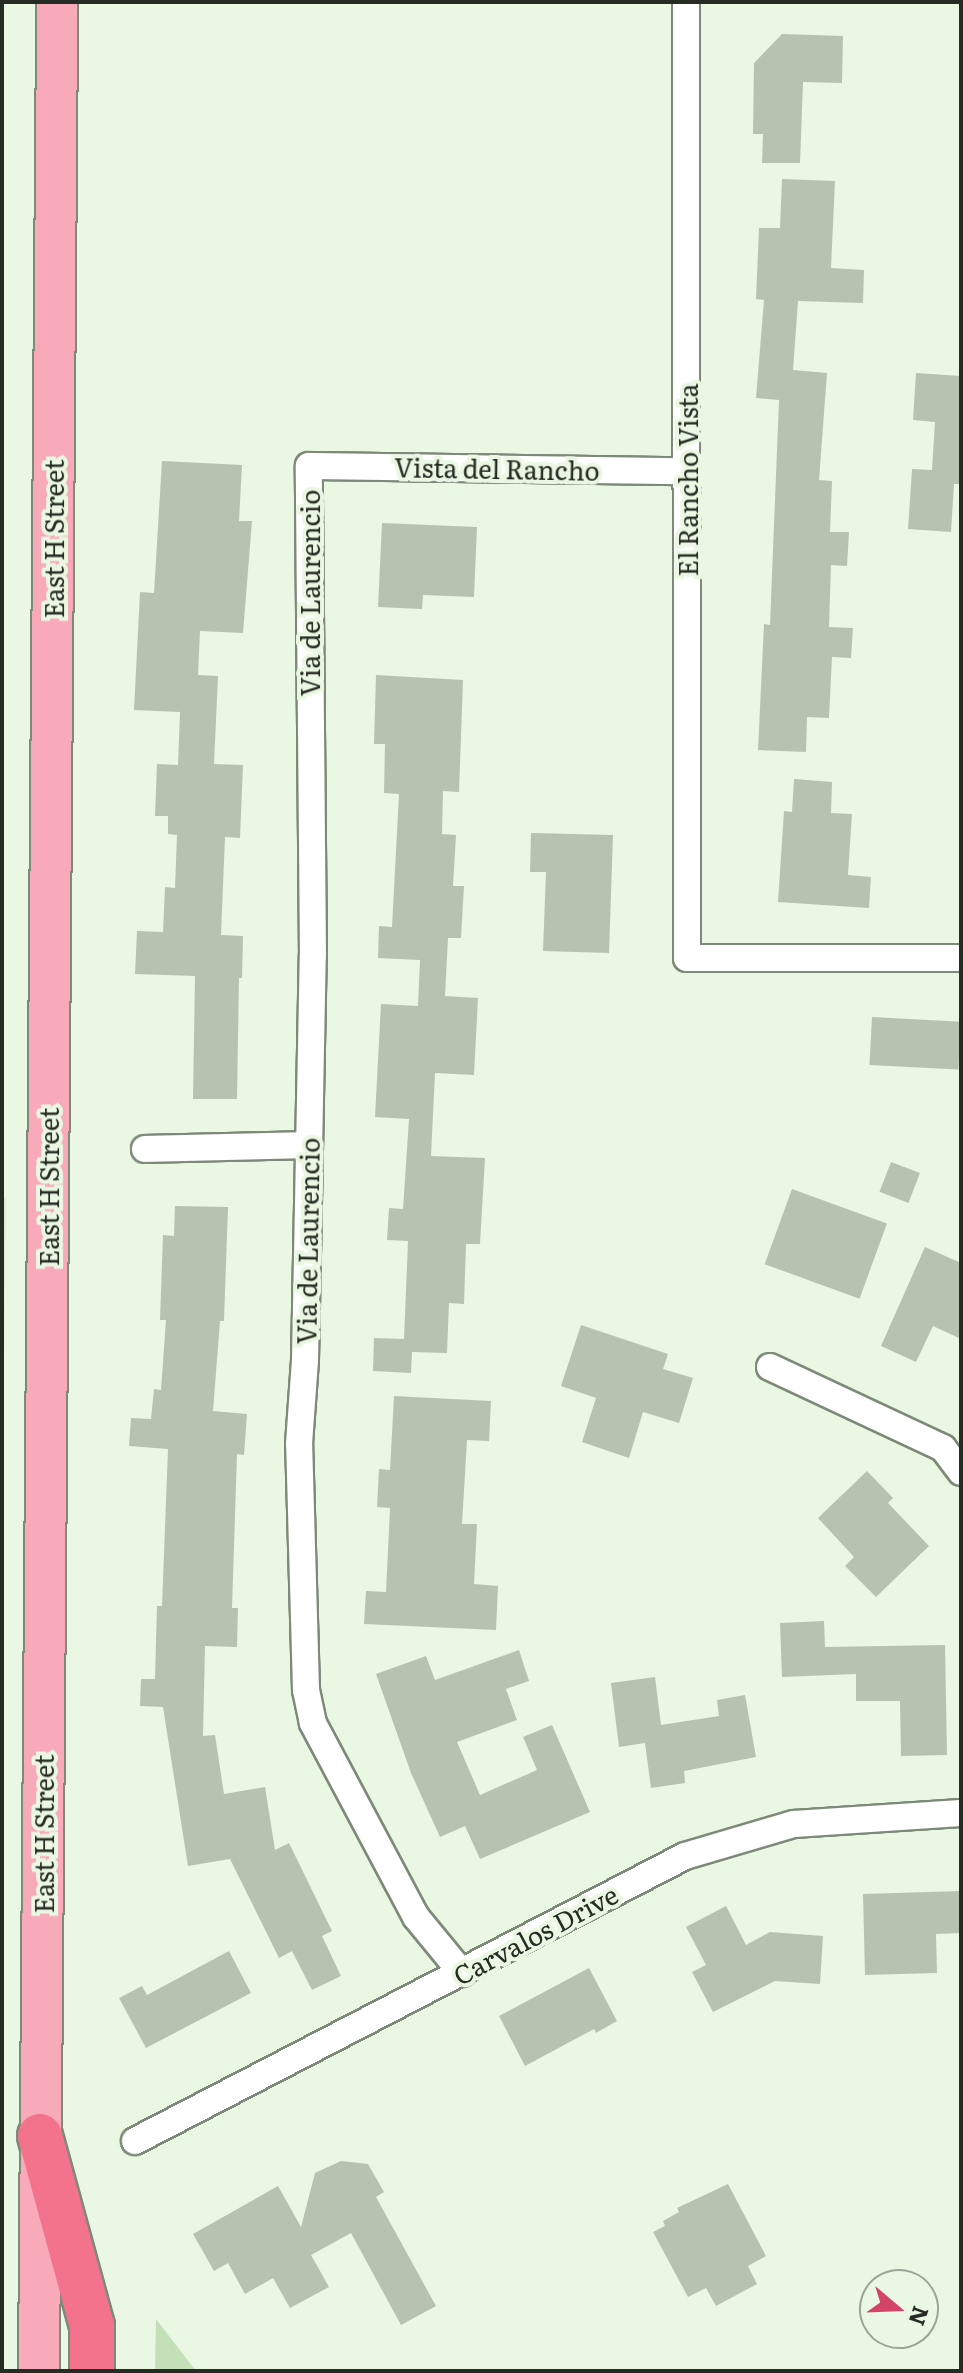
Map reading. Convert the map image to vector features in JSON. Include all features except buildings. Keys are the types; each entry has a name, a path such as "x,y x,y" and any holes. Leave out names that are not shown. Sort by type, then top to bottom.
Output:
{"highway":[{"path":"40,2136 92,2326 92,2371"}],"main road":[{"name":"East H Street","path":"39,2371 57,2"}],"street":[{"name":"El Rancho Vista","path":"686,2 689,197 687,958 961,958"},
{"name":"Vista del Rancho","path":"309,466 686,471"},
{"name":"Via de Laurencio","path":"309,466 313,956 305,1360 299,1444 306,1690 313,1723 409,1904 462,1973"},
{"path":"145,1149 308,1145"},
{"path":"770,1367 943,1448 961,1472"},
{"name":"Carvalos Drive","path":"135,2141 685,1856 794,1824 961,1813"}],"shaded area":[{"path":"2,1198 6,1198 2,1512"},
{"path":"156,2319 196,2371 155,2371"}]}
